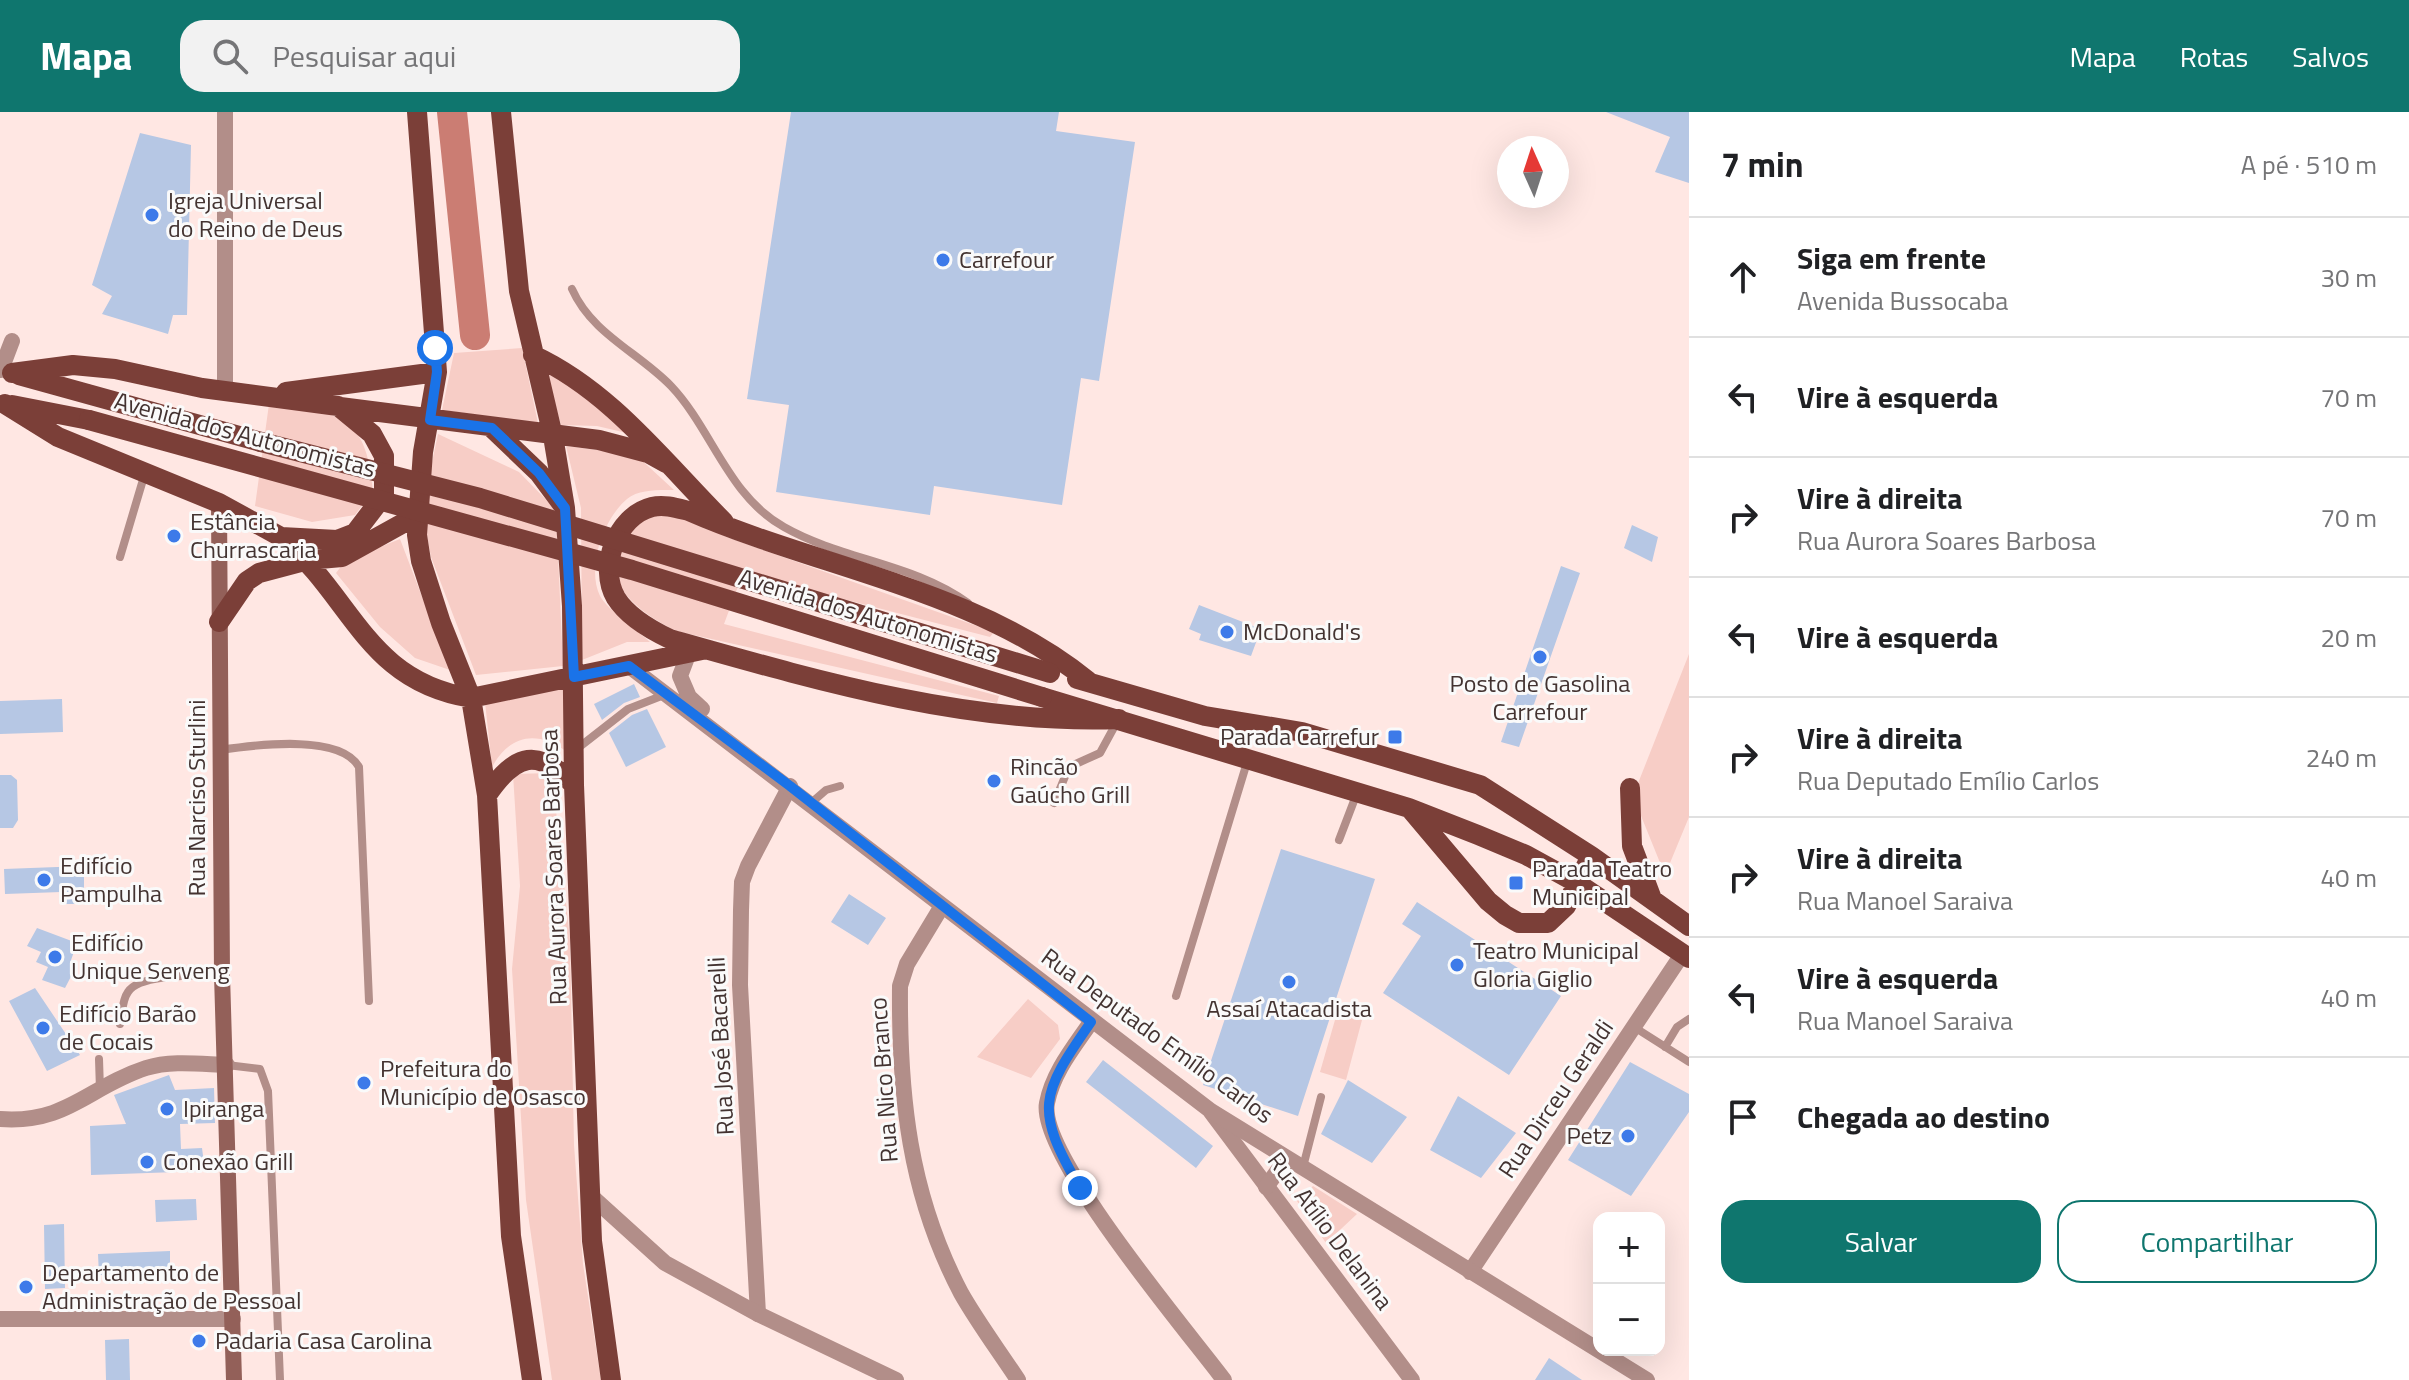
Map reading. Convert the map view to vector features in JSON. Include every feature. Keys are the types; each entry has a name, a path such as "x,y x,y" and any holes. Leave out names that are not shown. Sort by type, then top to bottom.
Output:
{"main road":[{"path":"417,112 437,372 416,516 421,561 441,623 471,698 487,795 511,1236 532,1380"},
{"name":"Rua Aurora Soares Barbosa","path":"501,112 519,291 553,436 565,508 574,677 574,785 591,1196 596,1284 611,1380"},
{"path":"533,355 566,371 612,407 730,527"},
{"path":"4,371 73,365 101,368 225,391 624,446 666,463"},
{"name":"Avenida dos Autonomistas","path":"4,371 480,498 1050,673 1088,681"},
{"path":"262,394 437,372"},
{"path":"3,403 36,426 219,503 281,537 308,560 384,660 439,693 471,698 697,652"},
{"name":"Avenida dos Autonomistas","path":"3,403 89,420 632,570 1409,808 1526,855 1577,883 1686,955"},
{"path":"281,537 337,540 355,533 384,495 384,456 372,434 338,406"},
{"path":"492,428 539,473 565,508"},
{"name":"Rua Narciso Sturlini","path":"219,503 222,975 234,1380"},
{"path":"1119,719 1064,721 978,714 697,652 670,639 625,609 615,597 609,578 609,558 621,530 636,514 652,507 689,511 992,622 1063,661 1088,681 1205,716 1302,732 1480,785 1591,856 1689,926"},
{"path":"219,622 247,581 281,566 342,557 360,550 416,516"},
{"path":"487,795 515,763 528,759 544,760 574,785"},
{"path":"1630,788 1632,846 1652,899"},
{"path":"1409,808 1488,901 1519,923 1548,923 1566,906 1591,856"}],"street":[{"path":"225,112 225,391"},
{"path":"4,371 12,341"},
{"name":"Rua Deputado Emílio Carlos","path":"697,652 680,676 689,697 726,730 741,750"},
{"name":"Rua Deputado Emílio Carlos","path":"629,666 669,693 1091,1022 1211,1111 1647,1380"},
{"name":"Rua José Bacarelli","path":"758,1314 740,985 742,882 790,786"},
{"name":"Rua Nico Branco","path":"942,906 907,964 900,986 908,1148 930,1224 962,1293 1018,1380"},
{"name":"Rua Dirceu Geraldi","path":"1470,1272 1634,1026 1686,955"},
{"path":"1091,1022 1061,1065 1046,1105 1056,1146 1080,1188 1224,1380"},
{"path":"0,1119 50,1116 148,1067 174,1063 227,1065"},
{"name":"Rua Atílio Delanina","path":"1211,1111 1412,1380"},
{"path":"1266,1187 1287,1158"},
{"path":"591,1196 665,1263 758,1314 896,1380"},
{"path":"0,1319 233,1319"},
{"path":"1621,1364 1629,1380"}],"lane":[{"path":"572,289 580,308 596,327 671,386 693,413 729,474 779,524 809,540 935,583 959,596 992,622"},
{"path":"120,557 145,473"},
{"path":"574,751 628,709 669,693"},
{"path":"1054,803 1069,767 1100,753 1119,719"},
{"path":"220,750 273,742 343,751 355,759 359,767 365,851 369,1001"},
{"path":"1176,996 1248,759"},
{"path":"811,803 826,790 840,786"},
{"path":"1339,840 1357,793"},
{"path":"120,1024 126,994 133,986 159,978 222,975"},
{"path":"1665,1047 1677,1027 1689,1019"},
{"path":"1634,1026 1689,1062"},
{"path":"99,1059 100,1091"},
{"path":"227,1065 260,1069 268,1091 280,1380"},
{"path":"1302,1167 1321,1097"}],"shaded area":[{"path":"522,348 538,423 442,410 454,353"},
{"path":"546,371 560,373 631,434 597,426 561,425"},
{"path":"269,404 330,415 344,421 355,431 364,445 373,491 355,515 312,522 255,506"},
{"path":"438,434 519,472 556,510 563,666 476,675 431,557 422,509"},
{"path":"566,446 636,455 674,490 643,492 627,499 611,518 596,558 596,584 603,601 650,642 627,642 582,660 581,508"},
{"path":"683,511 724,536 994,632 990,637 743,573 724,624 999,696 997,703 676,631 655,619 625,593 616,571 618,559 641,514"},
{"path":"400,539 450,670 415,658 380,627 336,573 345,561"},
{"path":"1689,654 1689,817 1665,875 1633,796"},
{"path":"568,683 567,752 546,740 525,739 507,748 492,767 485,702"},
{"path":"552,773 570,940 574,1145 583,1264 601,1380 552,1380 526,1200 512,969 520,886 513,774"},
{"path":"1028,999 1058,1025 1060,1039 1031,1078 977,1057"},
{"path":"1337,1013 1362,1020 1346,1080 1320,1072"},
{"path":"1313,1186 1357,1214 1326,1243 1297,1201"}],"building":[{"name":"Carrefour","path":"791,112 1059,112 1056,131 1135,142 1099,381 1081,378 1062,505 934,486 930,515 776,492 789,405 747,399"},
{"path":"1606,112 1689,112 1689,183 1655,172 1670,137"},
{"name":"Igreja Universal do Reino de Deus","path":"140,133 191,145 187,315 173,315 168,334 102,314 112,296 92,285"},
{"path":"1632,525 1658,537 1652,562 1624,548"},
{"name":"Posto de Gasolina Carrefour","path":"1561,566 1580,573 1519,747 1501,742"},
{"name":"McDonald's","path":"1199,605 1261,629 1251,656 1199,640 1201,634 1189,629"},
{"path":"634,684 640,697 624,703 602,720 594,704"},
{"path":"62,699 63,732 0,734 0,701"},
{"path":"647,709 666,747 626,767 609,733 632,715"},
{"path":"0,775 11,775 17,780 18,820 13,828 0,828"},
{"name":"Assaí Atacadista","path":"1281,849 1375,879 1298,1116 1203,1085"},
{"name":"Edifício Pampulha","path":"84,866 84,904 62,904 61,892 5,894 4,869"},
{"path":"849,894 886,918 868,945 831,922"},
{"name":"Teatro Municipal Gloria Giglio","path":"1417,902 1561,996 1509,1075 1383,993 1421,936 1402,924"},
{"name":"Edifício Unique Serveng","path":"37,928 77,943 70,963 77,965 65,988 42,980 48,967 36,962 41,952 27,946"},
{"name":"Edifício Barão de Cocais","path":"35,988 80,1055 47,1071 9,1001"},
{"path":"1103,1060 1213,1146 1196,1168 1086,1082"},
{"name":"Petz","path":"1630,1062 1689,1094 1689,1112 1631,1196 1568,1160"},
{"path":"169,1075 175,1090 214,1088 215,1123 180,1124 181,1149 202,1148 205,1171 91,1175 90,1126 126,1124 114,1095"},
{"path":"1348,1080 1407,1117 1372,1163 1321,1134"},
{"path":"1458,1096 1516,1133 1481,1178 1430,1150"},
{"path":"196,1199 197,1220 156,1222 155,1200"},
{"path":"64,1224 65,1288 45,1289 44,1225"},
{"path":"170,1251 170,1274 99,1275 98,1254"},
{"path":"129,1339 130,1380 106,1380 105,1340"},
{"path":"1549,1358 1582,1380 1535,1380"}],"waterway":[{"path":"452,112 475,335"}],"place":[{"name":"Igreja Universal do Reino de Deus","path":"152,215"},
{"name":"Carrefour","path":"943,260"},
{"name":"Estância Churrascaria","path":"174,536"},
{"name":"McDonald's","path":"1227,632"},
{"name":"Posto de Gasolina Carrefour","path":"1540,657"},
{"name":"Parada Carrefur","path":"1395,737"},
{"name":"Rincão Gaúcho Grill","path":"994,781"},
{"name":"Edifício Pampulha","path":"44,880"},
{"name":"Parada Teatro Municipal","path":"1516,883"},
{"name":"Edifício Unique Serveng","path":"55,957"},
{"name":"Teatro Municipal Gloria Giglio","path":"1457,965"},
{"name":"Assaí Atacadista","path":"1289,982"},
{"name":"Edifício Barão de Cocais","path":"43,1028"},
{"name":"Prefeitura do Município de Osasco","path":"364,1083"},
{"name":"Ipiranga","path":"167,1109"},
{"name":"Petz","path":"1628,1136"},
{"name":"Conexão Grill","path":"147,1162"},
{"name":"Departamento de Administração de Pessoal","path":"26,1287"},
{"name":"Padaria Casa Carolina","path":"199,1341"}],"route":[{"path":"435,348 437,372 430,420 492,428 539,473 565,508 574,677 629,666 790,786 1091,1022 1061,1065 1046,1105 1056,1146 1080,1188"}]}
